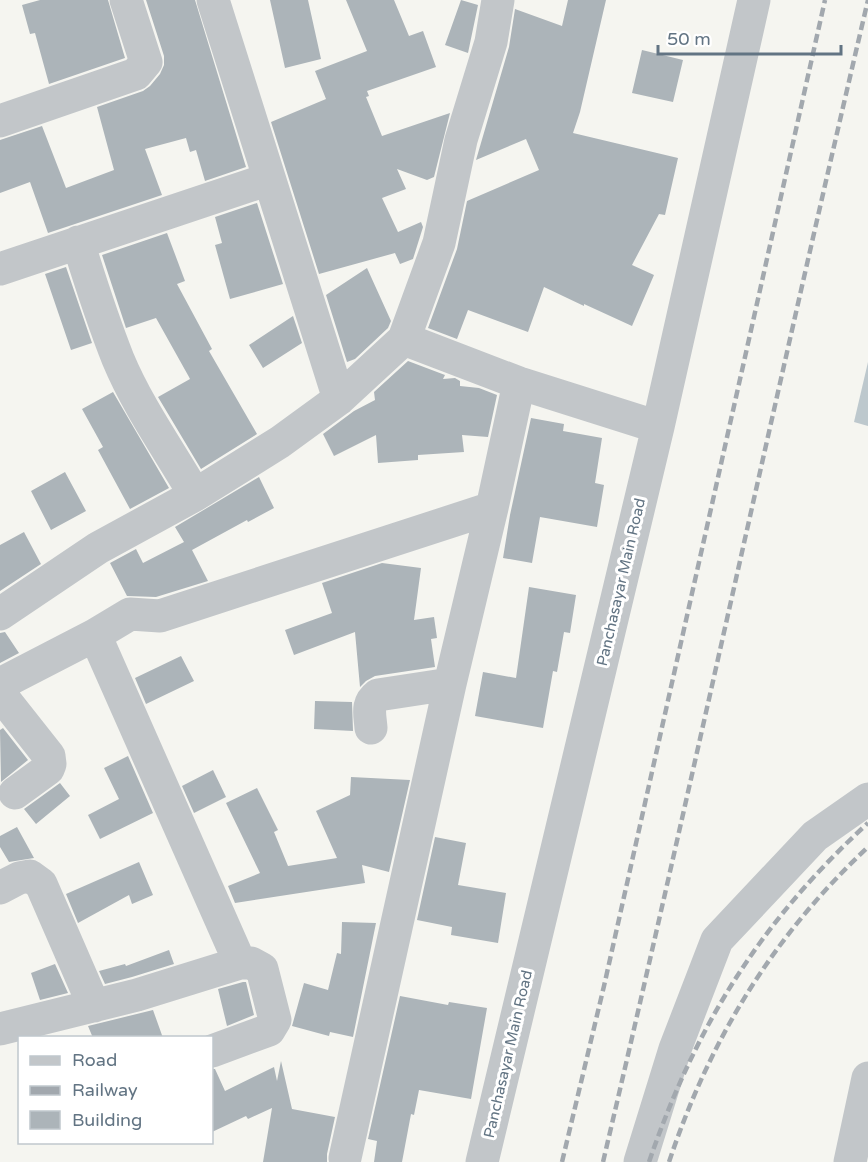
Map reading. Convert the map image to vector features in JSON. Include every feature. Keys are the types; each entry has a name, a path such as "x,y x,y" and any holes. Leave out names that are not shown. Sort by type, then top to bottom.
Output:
{"street":[{"path":"0,121 136,74 147,62 126,0"},
{"path":"213,0 339,399"},
{"path":"0,614 98,549 195,495 280,442 339,399 404,339 439,243 461,140 491,42 498,0"},
{"name":"Panchasayar Main Road","path":"482,1162 658,427 754,0"},
{"path":"0,269 270,179"},
{"path":"78,242 119,360 139,401 195,495"},
{"path":"404,339 519,383 658,427"},
{"path":"345,1158 519,383"},
{"path":"0,684 95,635 130,614 160,616 492,508"},
{"path":"95,635 240,963"},
{"path":"371,728 369,706 372,699 378,695 450,684"},
{"path":"0,694 49,756 48,769 15,794"},
{"path":"640,1162 675,1049 717,940 815,836 868,799"},
{"path":"0,888 30,876 41,884 94,1006"},
{"path":"0,1029 137,995 240,963 251,963 262,969 274,1020 268,1030 263,1033 213,1051"},
{"path":"850,1162 868,1078"}],"shaded area":[{"path":"868,362 868,426 854,422"}],"building":[{"path":"40,0 108,0 125,58 49,84 35,33 30,34 22,5"},
{"path":"146,0 195,0 246,167 205,181 196,150 190,152 186,138 145,149 162,195 48,233 30,182 0,193 0,140 42,126 66,188 114,170 97,107 143,91 160,74 164,65 164,56"},
{"path":"270,0 308,0 321,59 285,68"},
{"path":"346,0 394,0 409,36 423,31 436,67 367,91 369,96 366,97 382,136 450,113 434,177 427,180 397,169 406,189 382,198 398,232 421,222 423,227 413,259 400,264 395,253 319,274 271,122 326,99 315,71 367,51"},
{"path":"461,0 478,5 468,53 445,45"},
{"path":"568,0 606,0 573,133 678,158 665,215 659,214 632,265 654,275 632,326 544,287 528,332 468,310 457,339 428,328 457,249 467,201 539,170 526,139 476,160 509,47 515,9 562,26"},
{"path":"642,50 683,60 673,102 632,93"},
{"path":"257,203 283,284 230,299 215,245 222,243 215,217"},
{"path":"167,233 185,281 177,284 212,349 209,351 257,434 201,469 158,397 190,379 156,318 126,328 102,255"},
{"path":"66,267 92,343 71,350 45,274"},
{"path":"367,268 391,321 388,328 355,359 347,362 326,295"},
{"path":"293,316 302,343 263,368 249,345"},
{"path":"408,361 445,375 443,379 455,378 460,381 460,386 479,388 497,395 488,437 462,435 464,452 418,455 418,460 378,463 376,435 334,456 323,434 354,411 375,400 374,392"},
{"path":"113,392 169,488 130,509 98,450 103,447 82,409"},
{"path":"531,418 564,424 563,431 602,438 595,483 604,485 597,527 540,517 532,563 503,558"},
{"path":"65,472 86,511 51,530 31,491"},
{"path":"259,477 274,508 192,550 208,581 156,597 127,596 110,563 136,549 143,563 184,542 175,527"},
{"path":"24,532 41,564 0,591 0,545"},
{"path":"382,563 421,568 414,620 434,617 437,638 431,639 435,667 375,676 360,687 355,632 294,655 285,630 332,613 322,583"},
{"path":"529,587 576,595 570,633 564,632 557,672 553,671 543,728 475,716 483,672 516,678"},
{"path":"5,632 19,653 0,663 0,633"},
{"path":"181,656 194,681 146,704 135,678"},
{"path":"315,701 352,702 353,731 314,729"},
{"path":"3,728 28,760 1,782 0,730"},
{"path":"128,756 153,813 100,839 88,815 119,799 104,768"},
{"path":"213,770 226,797 194,813 182,786"},
{"path":"351,777 410,780 389,872 362,865 365,883 235,903 228,886 260,873 226,803 257,788 278,830 274,832 288,866 337,858 316,811 350,795"},
{"path":"60,783 70,796 36,824 24,809"},
{"path":"17,827 34,858 9,862 0,847 0,836"},
{"path":"435,837 466,843 458,885 506,893 498,943 451,935 452,927 417,920"},
{"path":"139,862 153,895 132,904 129,895 78,923 66,894"},
{"path":"342,922 376,923 353,1037 330,1032 329,1036 292,1026 304,983 328,990 337,953 341,954"},
{"path":"169,950 174,964 132,977 105,984 99,971 125,964 126,966"},
{"path":"55,964 68,993 40,1000 31,973"},
{"path":"246,982 254,1015 227,1026 218,989"},
{"path":"400,996 448,1005 449,1002 487,1008 471,1099 419,1090 414,1115 411,1114 402,1162 374,1162 377,1141 368,1139"},
{"path":"153,1010 162,1036 92,1036 88,1026"},
{"path":"281,1061 292,1109 335,1117 327,1162 263,1162 272,1108 248,1119 246,1116 213,1132 213,1069 225,1091 274,1067 277,1081"}],"railway":[{"path":"562,1162 604,986 825,0"},
{"path":"603,1162 868,0"},
{"path":"649,1162 688,1065 736,978 764,937 795,898 868,823"},
{"path":"669,1162 704,1073 748,992 774,953 803,916 868,847"}]}
